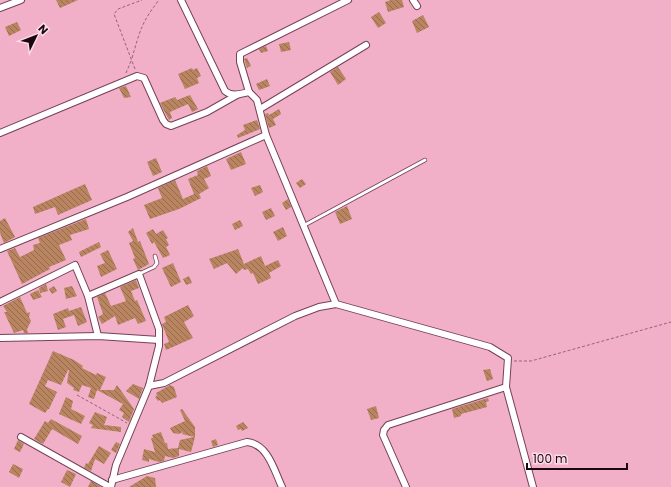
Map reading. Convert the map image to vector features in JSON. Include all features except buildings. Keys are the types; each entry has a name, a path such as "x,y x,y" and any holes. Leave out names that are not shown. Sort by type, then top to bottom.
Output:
{"street":[{"path":"2,5 21,0"},
{"path":"181,0 225,91 229,94 237,95"},
{"path":"336,304 266,136 257,100 249,92 240,62 240,54 348,0"},
{"path":"413,0 417,6"},
{"path":"260,109 366,46"},
{"path":"0,133 123,80 137,76 144,78 163,120 170,126 207,112 237,95 249,92"},
{"path":"0,249 266,136"},
{"path":"0,302 75,264 88,296 98,336"},
{"path":"21,437 110,487 116,465 131,425 149,386 159,346 158,329 139,274 88,296"},
{"path":"149,386 164,383 295,316 319,307 336,304 490,348 508,358 506,387 533,487"},
{"path":"0,338 98,336 158,340"},
{"path":"406,487 383,435 384,430 388,425 506,387"},
{"path":"112,480 247,442 258,445 263,450 282,487"}],"lane":[{"path":"304,226 425,160"},
{"path":"139,274 154,267 157,263 155,256"}],"path":[{"path":"137,76 114,14 118,9 142,0"},
{"path":"123,80 132,60 138,31 159,0"},
{"path":"508,358 515,361 531,361 671,322"},
{"path":"77,395 131,425"}]}
